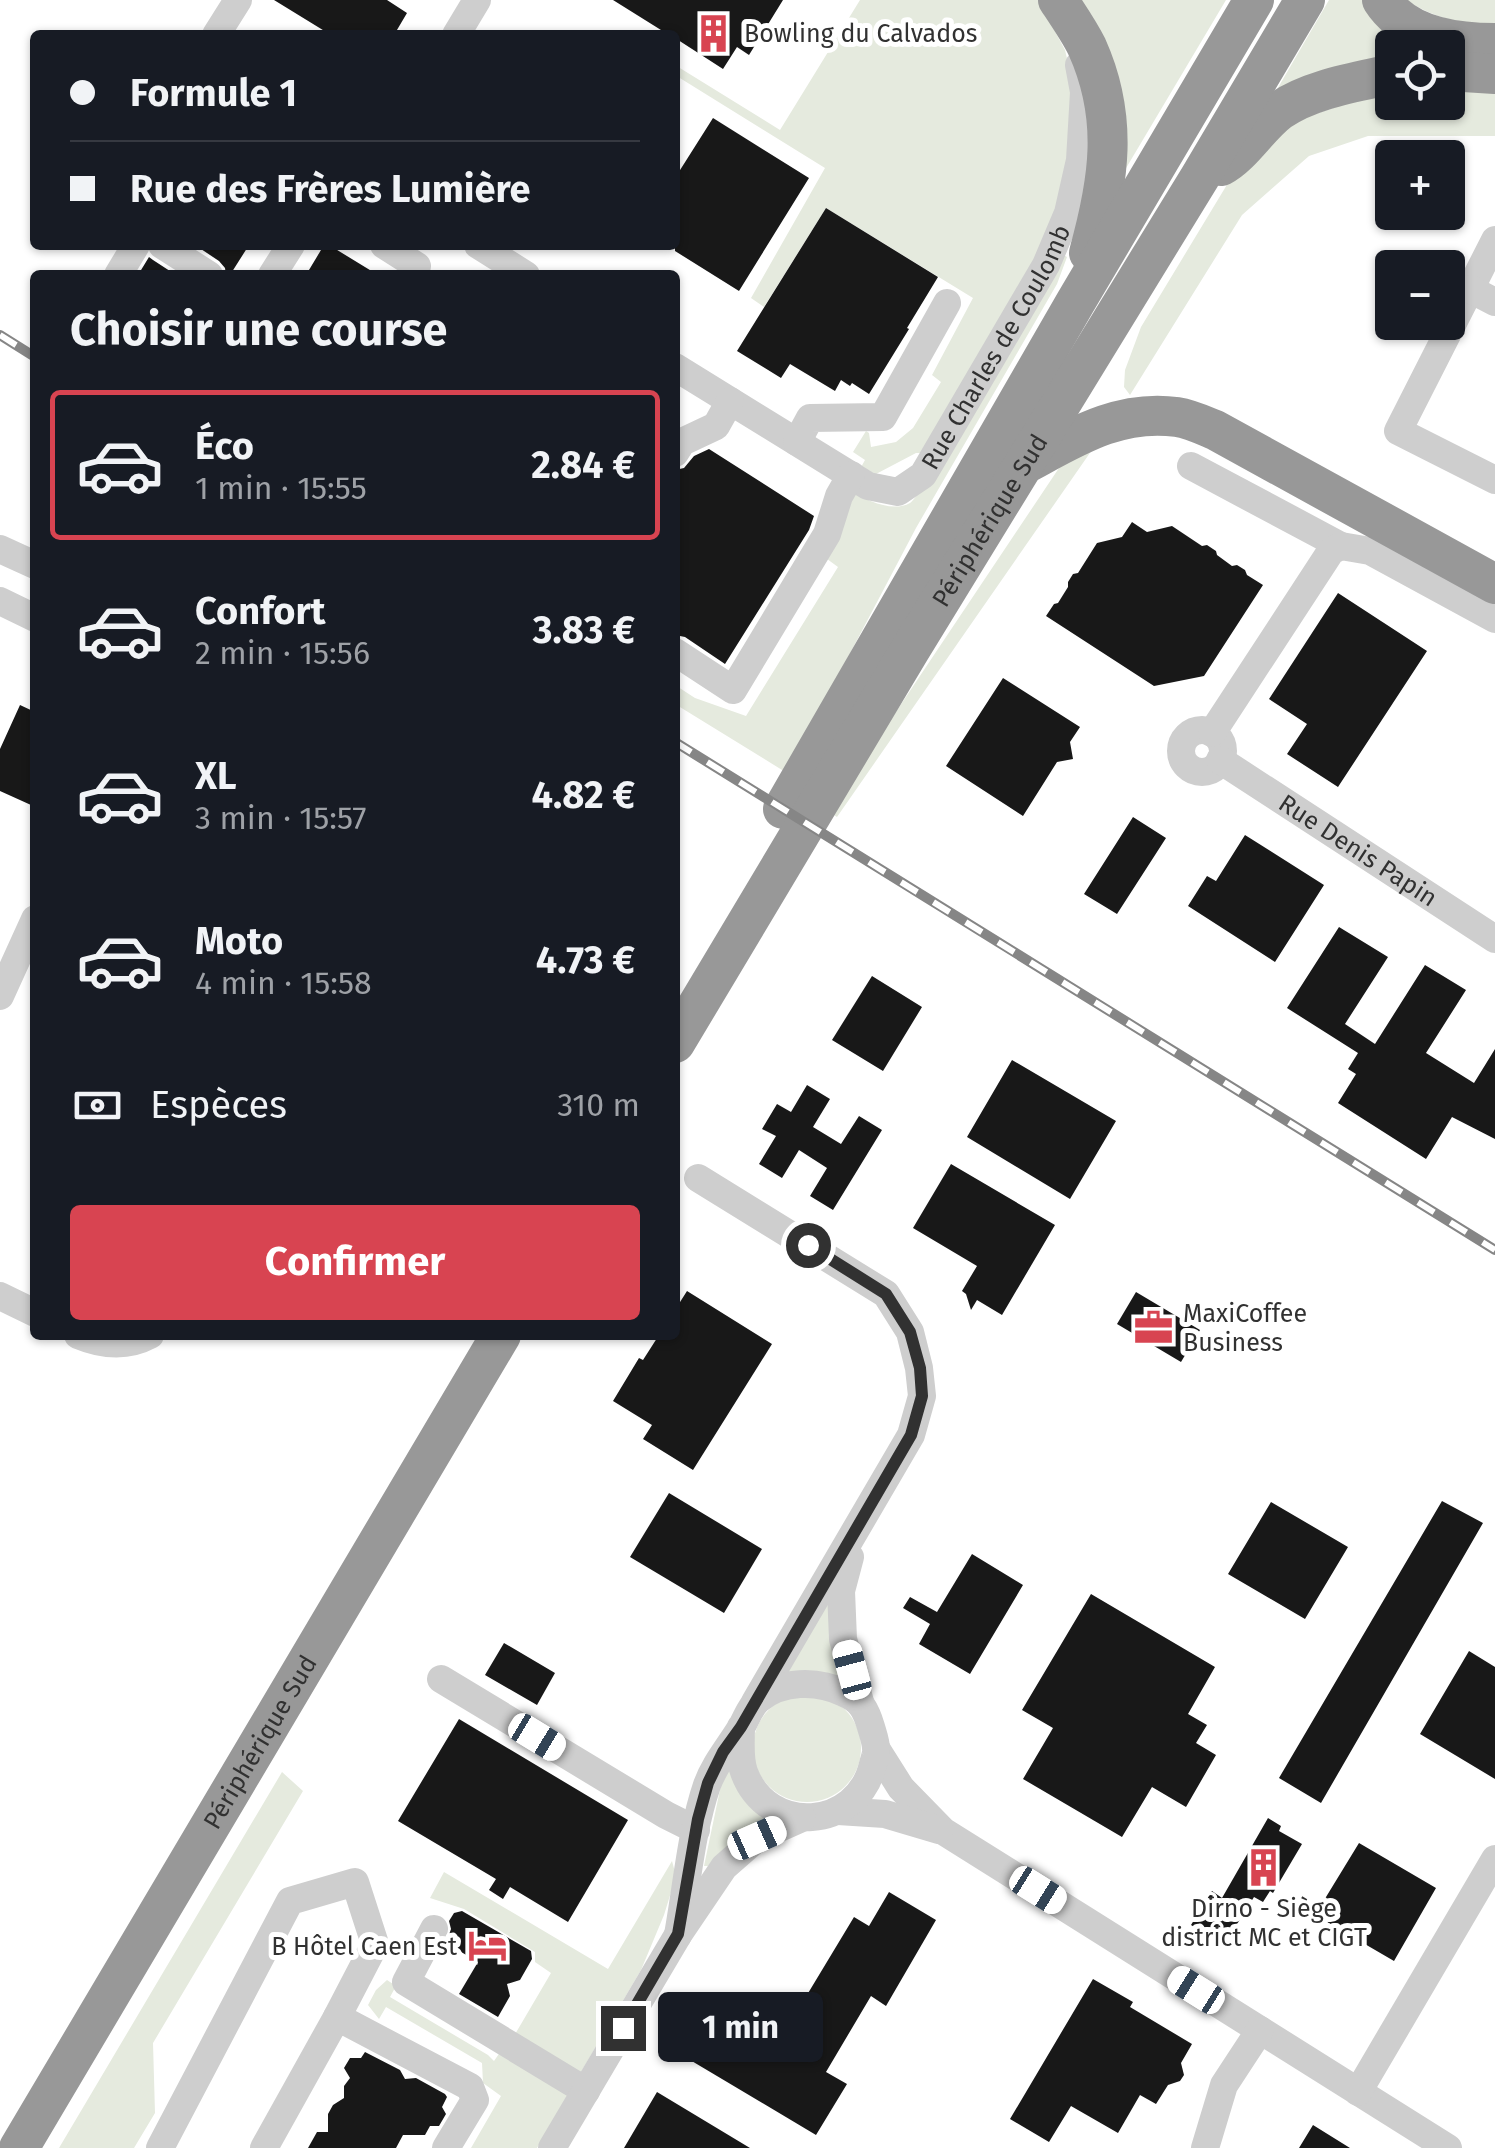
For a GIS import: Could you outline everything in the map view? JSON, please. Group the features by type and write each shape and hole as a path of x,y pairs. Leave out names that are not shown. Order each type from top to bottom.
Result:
{"highway":[{"path":"1058,0 1093,62 1104,98 1108,137 1103,202 1074,303"},
{"name":"Périphérique Sud","path":"680,983 1254,0"},
{"name":"Périphérique Sud","path":"680,1035 1305,0"},
{"path":"1382,0 1402,22 1425,32 1495,43"},
{"path":"1465,73 1495,74"},
{"path":"1200,177 1231,161 1281,110 1331,87 1375,78"},
{"path":"1024,465 1098,425 1128,418 1180,418 1215,430 1495,584"},
{"name":"Périphérique Sud","path":"0,2130 469,1340"},
{"name":"Périphérique Sud","path":"19,2148 498,1340"}],"street":[{"path":"219,30 238,0"},
{"path":"459,30 478,0"},
{"name":"Rue Charles de Coulomb","path":"860,481 898,492 923,476 1046,265 1068,213 1080,160 1084,92 1073,48 1048,0"},
{"path":"1495,240 1482,295 1398,430 1495,480"},
{"path":"170,250 200,270"},
{"path":"395,250 420,262"},
{"path":"486,250 518,270"},
{"path":"798,442 810,418 883,417 947,303"},
{"path":"680,371 860,481 839,496 827,534 733,690 680,655"},
{"path":"680,445 716,426 730,401"},
{"path":"1191,466 1340,546 1370,552 1495,619"},
{"path":"1220,760 1222,745 1212,733 1331,551 1340,546"},
{"path":"0,548 30,562"},
{"path":"0,601 30,616"},
{"name":"Rue Denis Papin","path":"1212,733 1204,730 1182,743 1182,759 1193,770 1201,772 1220,760 1495,939"},
{"path":"0,996 30,930"},
{"path":"678,1934 708,1783 911,1435 922,1396 920,1368 910,1332 886,1294 698,1178"},
{"path":"0,1296 30,1311"},
{"path":"92,1340 122,1344 142,1340"},
{"path":"856,1529 841,1591 843,1639 877,1750 901,1788 943,1830 1448,2148"},
{"path":"441,1679 696,1830"},
{"path":"755,1702 771,1692 809,1683 832,1688 860,1702"},
{"path":"741,1727 743,1770 765,1803 782,1813 802,1818 838,1811 885,1814 943,1830"},
{"path":"838,1811 862,1791 877,1750"},
{"path":"552,2148 678,1934 724,1867 757,1838 802,1818"},
{"path":"1358,2092 1495,1859"},
{"path":"160,2148 290,1901 355,1882 375,1944 264,2148"},
{"path":"434,1929 406,1982 586,2091"},
{"path":"338,2017 470,2086 475,2100 446,2148"},
{"path":"1205,2148 1224,2085 1260,2030"}],"shaded area":[{"path":"860,0 1038,0 1065,50 1076,96 1063,212 926,453 916,453 876,474 860,469 865,460 853,452 866,431 871,447 896,442 913,428 941,382 932,375 973,298 826,208 764,307 751,298 825,168 680,78 680,68 780,130"},
{"path":"1067,0 1226,0 1116,185"},
{"path":"1329,0 1368,0 1418,30 1375,30 1375,69 1272,98"},
{"path":"1406,0 1495,0 1495,25 1448,19"},
{"path":"1465,89 1495,91 1495,136 1368,136 1309,156 1242,215 1130,395 1124,387 1125,370 1141,327 1228,183 1277,127 1375,94 1375,120 1465,120"},
{"path":"1062,254 1067,257 1057,284 916,528 787,773 680,707 680,688 695,698 746,716 838,567 823,556 851,491 895,507 910,503"},
{"path":"1101,437 837,817 829,812 1063,462"},
{"path":"828,1603 841,1678 812,1672 783,1675"},
{"path":"807,1694 828,1699 845,1710 856,1727 861,1748 856,1769 845,1786 828,1797 807,1802 786,1797 769,1786 758,1769 753,1748 758,1727 769,1710 786,1699"},
{"path":"731,1760 773,1819 738,1838 704,1866 721,1785"},
{"path":"282,1772 303,1791 153,2043 155,2113 134,2148 59,2148"},
{"path":"672,1861 676,1876 641,1970 578,2077 514,2036 551,1973 535,1962 535,1952 464,1909 430,1898 444,1872 608,1969"},
{"path":"387,1980 396,1986 390,1997 494,2061 503,2048 571,2091 537,2148 471,2148 501,2096 483,2083 482,2063 386,2007 379,2019 368,2005"}],"building":[{"path":"274,0 387,0 407,13 397,30 323,30"},
{"name":"Bowling du Calvados","path":"613,0 783,0 749,55 737,47 723,69 680,41 680,30 661,30"},
{"path":"713,118 809,178 739,291 675,251 680,250 680,170"},
{"path":"826,208 938,277 869,394 841,380 835,391 790,364 781,378 737,351"},
{"path":"202,250 246,250 233,270 225,270"},
{"path":"321,250 337,250 370,270 309,270"},
{"path":"149,257 168,270 141,270"},
{"path":"709,449 814,516 725,664 680,636 680,469"},
{"path":"1132,522 1147,532 1172,526 1202,546 1207,545 1263,585 1204,676 1154,686 1046,616 1097,543 1122,537"},
{"path":"1338,593 1427,651 1338,787 1287,754 1307,724 1269,699"},
{"path":"1003,678 1080,727 1070,742 1073,759 1057,762 1023,816 946,766"},
{"path":"20,705 30,710 30,805 0,791 0,749"},
{"path":"1133,817 1166,838 1117,914 1084,894"},
{"path":"1245,835 1324,885 1275,962 1188,906 1207,876 1216,881"},
{"path":"1339,927 1388,957 1345,1024 1375,1044 1425,965 1466,990 1426,1053 1474,1083 1495,1049 1495,1139 1452,1117 1426,1159 1338,1103 1356,1074 1348,1069 1358,1053 1287,1008"},
{"path":"872,976 922,1007 883,1071 832,1040"},
{"path":"1012,1060 1116,1121 1070,1199 967,1137"},
{"path":"807,1085 830,1099 813,1127 841,1144 859,1116 882,1130 833,1210 810,1196 827,1168 799,1150 782,1178 759,1164 776,1136 762,1129 777,1104 791,1112"},
{"path":"951,1164 1055,1225 1002,1315 977,1300 971,1310 962,1291 977,1266 913,1228"},
{"path":"687,1291 772,1344 693,1470 643,1439 652,1425 613,1401 639,1358 643,1360 656,1340 680,1340 680,1302"},
{"path":"1136,1292 1200,1330 1181,1362 1117,1324"},
{"path":"669,1493 762,1549 724,1613 630,1557"},
{"path":"1442,1501 1483,1523 1321,1803 1279,1778"},
{"path":"1271,1502 1348,1547 1305,1619 1228,1574"},
{"path":"972,1554 1023,1585 970,1674 919,1644 930,1624 903,1608 910,1597 937,1612"},
{"path":"1091,1594 1215,1667 1188,1714 1207,1725 1196,1743 1216,1755 1186,1807 1152,1787 1122,1837 1023,1779 1053,1728 1022,1710"},
{"path":"504,1643 555,1673 537,1705 485,1675"},
{"path":"1469,1651 1495,1667 1495,1779 1420,1734"},
{"path":"459,1719 628,1820 568,1922 510,1887 503,1899 489,1890 496,1879 398,1821"},
{"name":"Dirno - Siège district MC et CIGT","path":"1268,1818 1281,1826 1279,1831 1302,1844 1273,1893 1270,1891 1263,1902 1254,1897 1224,1945 1191,1925 1212,1891 1222,1898"},
{"path":"1359,1843 1436,1888 1394,1961 1315,1915"},
{"path":"889,1892 936,1920 886,2006 871,1996 826,2072 847,2084 816,2135 680,2054 710,2003 778,2043 854,1917 869,1926"},
{"path":"462,1911 531,1951 532,1959 520,1980 507,1984 510,1996 498,2017 459,1994 478,1962 446,1943 451,1929 449,1921 454,1913"},
{"path":"1093,1979 1133,2002 1130,2007 1192,2044 1181,2063 1184,2075 1168,2085 1156,2104 1140,2095 1118,2133 1071,2106 1049,2142 1010,2119"},
{"path":"365,2052 400,2070 405,2079 416,2078 445,2094 442,2107 446,2114 439,2126 430,2126 425,2135 403,2135 396,2148 308,2148 317,2132 328,2132 328,2114 344,2098 344,2086 350,2078 344,2068 350,2058 361,2058"},
{"path":"657,2092 750,2148 624,2148"},
{"path":"1313,2125 1350,2148 1299,2148"}],"railway":[{"path":"0,335 30,354"},
{"path":"680,745 1495,1250"}],"place":[{"name":"Bowling du Calvados","path":"714,33"},
{"name":"MaxiCoffee Business","path":"1153,1327"},
{"name":"Dirno - Siège district MC et CIGT","path":"1264,1867"},
{"name":"B Hôtel Caen Est","path":"487,1946"}],"route":[{"path":"623,2028 678,1934 708,1783 911,1435 922,1396 920,1368 910,1332 886,1294 808,1245"}]}
